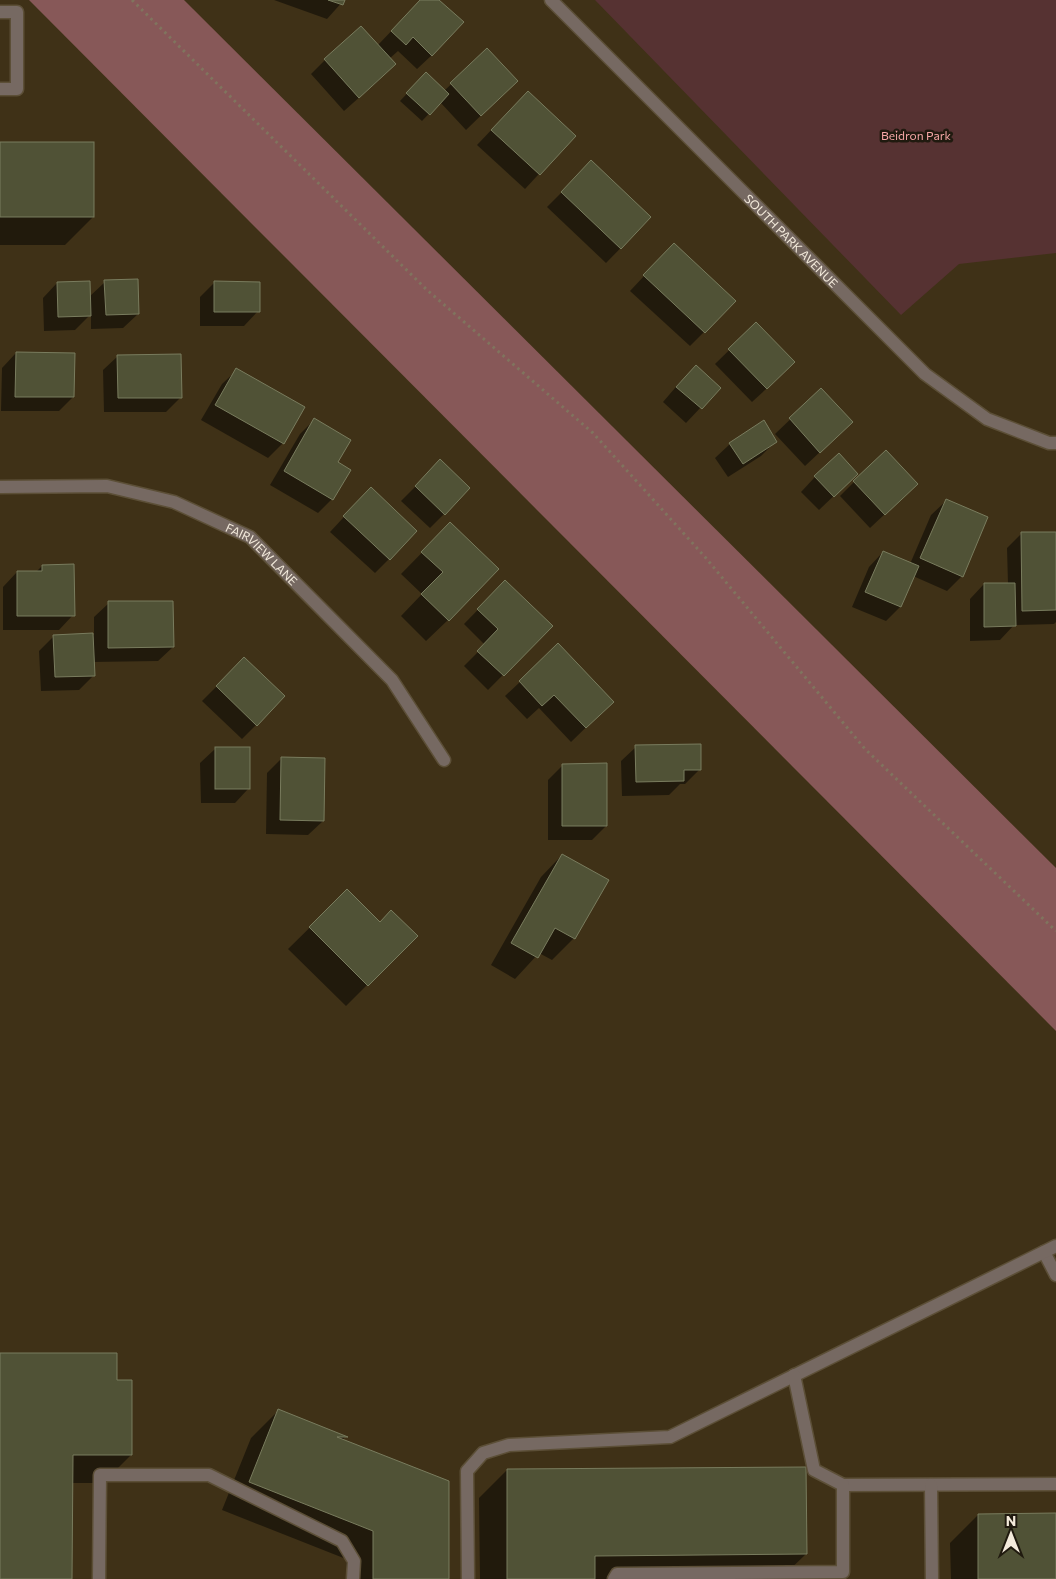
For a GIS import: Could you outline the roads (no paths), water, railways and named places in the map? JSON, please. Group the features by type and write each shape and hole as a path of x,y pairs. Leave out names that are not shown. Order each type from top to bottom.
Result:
{"street":[{"name":"SOUTH PARK AVENUE","path":"551,0 925,374 987,419 1056,443"},
{"path":"0,12 17,12 17,90 0,90"},
{"name":"FAIRVIEW LANE","path":"0,487 107,486 174,502 250,537 392,680 444,760"},
{"path":"468,1579 467,1471 482,1453 509,1445 670,1436 1056,1246"},
{"path":"1044,1252 1056,1275"},
{"path":"794,1375 814,1470 843,1485 1056,1484"},
{"path":"99,1579 100,1475 209,1475 342,1541 354,1561 353,1579"},
{"path":"614,1579 617,1574 843,1572 843,1485"},
{"path":"931,1485 932,1579"}],"park label":[{"name":"Beidron Park","path":"916,135"}]}
